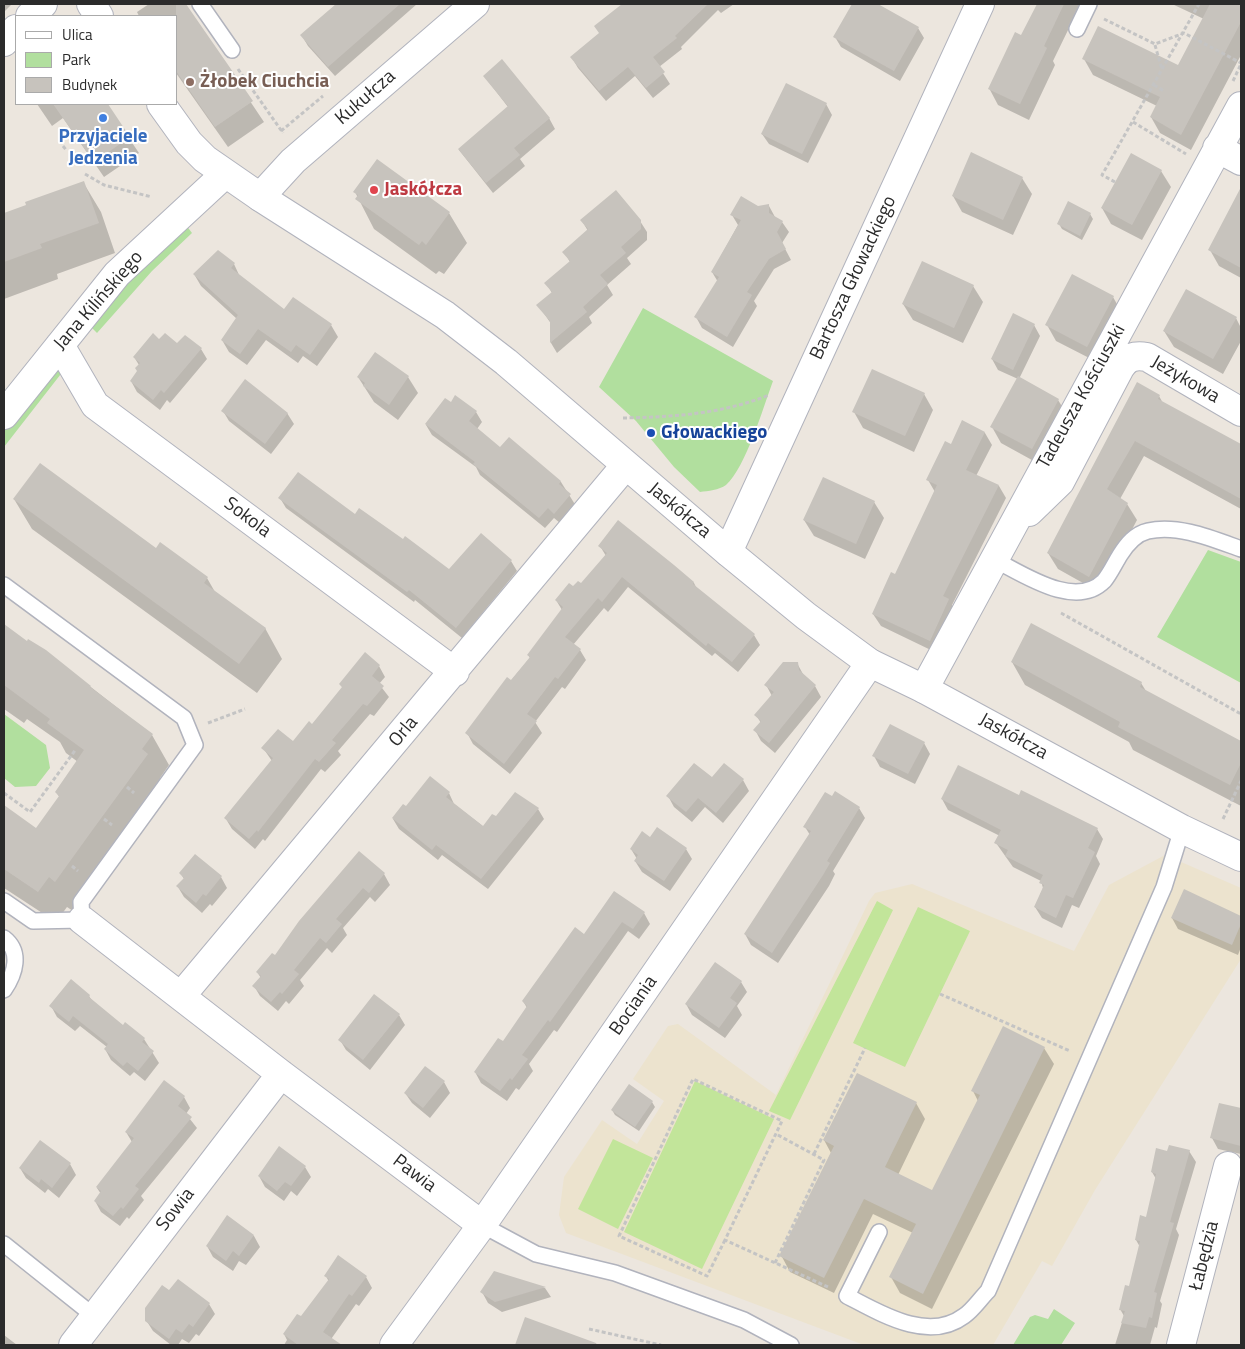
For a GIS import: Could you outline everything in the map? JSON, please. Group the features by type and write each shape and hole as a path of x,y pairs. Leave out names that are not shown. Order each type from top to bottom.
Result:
{"street":[{"path":"31,15 43,4"},
{"path":"90,4 98,15"},
{"name":"Kukułcza","path":"260,197 293,160 475,4"},
{"name":"Bartosza Głowackiego","path":"728,552 980,4"},
{"path":"4,42 15,30"},
{"name":"Tadeusza Kościuszki","path":"924,688 1217,148 1235,98"},
{"name":"Jaskółcza","path":"161,105 189,143 205,159 260,197 445,315 506,362 625,466 806,616 870,663 924,688 1182,829 1241,857"},
{"path":"1217,148 1241,161"},
{"name":"Jana Kilińskiego","path":"4,415 117,274 225,174"},
{"name":"Sokola","path":"60,345 95,405 454,672"},
{"name":"Jeżykowa","path":"1010,530 1060,482 1124,361 1134,355 1147,357 1241,412"},
{"name":"Orla","path":"181,996 625,466"},
{"name":"Bociania","path":"394,1345 482,1225 870,663"},
{"name":"Pawia","path":"82,920 281,1074 482,1225"},
{"name":"Sowia","path":"73,1345 281,1074"},
{"name":"Łabędzia","path":"1181,1345 1228,1166"}],"lane":[{"path":"200,4 232,50"},
{"path":"1077,29 1087,7"},
{"path":"995,560 1050,587 1074,592 1090,589 1103,581 1124,549 1136,536 1148,531 1176,531 1206,537 1241,549"},
{"path":"4,585 184,718 195,745 81,902 82,920 33,921 4,901"},
{"path":"879,1232 847,1296 903,1323 936,1327 963,1317 988,1291 1164,887 1182,829"},
{"path":"4,938 16,958 13,976 4,990"},
{"name":"Pawia","path":"482,1225 536,1254 615,1274 744,1320 791,1345"},
{"path":"4,1244 94,1316"}],"path":[{"path":"1115,182 1102,175 1184,33 1198,4"},
{"path":"1087,7 1155,44 1162,70"},
{"path":"1155,44 1184,33 1241,64 1235,98"},
{"path":"232,50 231,59 272,117"},
{"path":"1154,85 1164,91"},
{"path":"1133,122 1193,159"},
{"path":"63,146 66,151"},
{"path":"85,174 104,185 152,197"},
{"path":"623,418 673,417 704,413 748,404 776,392"},
{"path":"1052,608 1241,714"},
{"path":"208,723 245,709"},
{"path":"4,793 30,812 76,749"},
{"path":"1222,820 1241,781"},
{"path":"940,994 1078,1054"},
{"path":"814,1154 865,1048"},
{"path":"693,1079 782,1121 725,1240 707,1276 620,1236 693,1079"},
{"path":"775,1263 824,1160 776,1134"},
{"path":"725,1240 847,1296"},
{"path":"589,1329 661,1345"}],"shaded area":[{"path":"1165,855 1241,888 1241,959 1095,1190 1052,1266 1042,1261 993,1345 864,1345 566,1233 559,1215 564,1177 602,1120 637,1144 664,1101 633,1079 668,1026 678,1024 776,1095 869,901 875,893 912,884 1074,951 1109,885"}],"green space":[{"path":"186,225 192,233 152,271 97,333 89,325 140,269"},
{"path":"643,308 773,381 747,451 733,476 726,485 720,488 700,492 674,467 636,421 599,387"},
{"path":"58,363 64,370 4,447 4,430"},
{"path":"1208,550 1241,562 1241,683 1157,637"},
{"path":"4,714 46,745 50,768 36,786 15,787 4,778"},
{"path":"877,901 893,910 790,1120 769,1111"},
{"path":"918,907 970,931 905,1067 853,1043"},
{"path":"695,1081 774,1119 702,1269 624,1232"},
{"path":"613,1139 653,1158 618,1229 578,1209"},
{"path":"1054,1309 1075,1323 1061,1345 1013,1345 1030,1317 1035,1315 1048,1319"}],"building":[{"path":"176,4 186,4 253,101 215,127 178,74 178,15 176,15"},
{"path":"336,4 400,4 328,67 300,35"},
{"path":"622,4 708,4 675,36 677,38 653,57 665,72 646,88 628,67 599,91 570,57 599,33 594,26"},
{"path":"852,4 878,4 919,27 894,71 833,37"},
{"path":"1037,4 1064,4 1044,46 1047,48 1020,104 988,89 1015,32 1021,35"},
{"path":"1210,4 1241,4 1241,22 1181,135 1150,117 1160,97 1082,59 1098,26 1178,65"},
{"path":"502,59 550,118 514,148 520,155 486,183 458,149 508,106 483,76"},
{"path":"786,83 827,103 802,154 761,134"},
{"path":"54,105 109,105 130,137 94,162"},
{"path":"971,152 1023,177 1003,220 952,196"},
{"path":"1131,153 1162,170 1132,225 1101,208"},
{"path":"377,159 450,212 426,245 422,241 419,245 355,199 358,195 353,192"},
{"path":"84,181 99,223 40,244 42,248 4,262 4,213 26,205 25,202"},
{"path":"1241,187 1241,268 1208,250"},
{"path":"616,190 641,220 641,229 621,247 626,253 600,275 608,284 583,307 587,312 550,343 550,321 536,305 552,292 544,283 570,261 562,252 588,229 580,220"},
{"path":"741,196 758,206 769,204 769,213 783,221 777,232 786,249 769,259 747,292 752,295 727,337 694,317 719,277 711,272 741,220 730,215"},
{"path":"1068,201 1091,213 1080,236 1057,224"},
{"path":"218,250 235,263 231,268 284,309 293,297 332,324 310,355 296,345 291,352 258,329 240,354 221,340 238,315 193,274"},
{"path":"922,261 974,285 954,328 902,304"},
{"path":"1072,274 1114,296 1087,347 1045,325"},
{"path":"1186,289 1237,317 1213,359 1163,331"},
{"path":"1013,313 1035,324 1013,370 991,359"},
{"path":"153,333 159,339 165,333 177,343 185,335 202,348 164,393 161,390 153,400 130,381 137,371 135,368 140,363 133,357"},
{"path":"375,352 409,376 389,405 363,386 365,383 357,377"},
{"path":"872,369 925,393 905,436 852,412"},
{"path":"1018,376 1059,399 1032,449 990,427"},
{"path":"245,379 288,413 265,444 221,411"},
{"path":"1137,382 1160,395 1158,399 1241,444 1241,499 1135,441 1107,489 1128,503 1089,577 1047,553"},
{"path":"455,395 477,411 469,421 500,447 509,437 561,481 559,484 571,494 554,514 548,508 539,518 473,464 475,462 425,424 445,398 451,402"},
{"path":"962,420 985,432 966,470 999,485 943,596 949,599 930,641 872,614 891,572 895,574 937,485 926,480 945,441 951,444"},
{"path":"40,463 156,548 160,542 208,577 204,583 266,628 239,664 13,499"},
{"path":"298,472 355,514 359,508 403,539 405,536 449,569 481,533 512,560 456,628 409,590 407,592 278,498"},
{"path":"823,477 875,501 856,544 803,520"},
{"path":"618,520 755,634 732,662 708,643 706,646 622,577 602,602 598,598 565,637 581,649 558,679 555,677 527,714 537,721 504,764 465,733 507,677 511,680 530,657 527,655 563,607 555,600 569,583 573,586 578,581 581,583 607,553 598,546"},
{"path":"1031,623 1142,682 1140,687 1241,741 1241,763 1230,785 1118,727 1120,722 1011,662"},
{"path":"4,624 27,641 28,639 46,650 90,687 153,734 142,749 148,754 55,882 49,877 38,892 4,869 4,805 36,828 59,796 55,792 84,750 47,723 50,719 4,685"},
{"path":"365,652 380,665 372,676 384,686 367,706 363,704 332,740 336,743 319,762 315,759 258,832 257,830 249,839 224,818 273,758 261,748 278,729 293,741 309,721 312,724 342,687 339,684"},
{"path":"783,662 798,662 799,670 816,685 769,743 753,730 761,721 754,715 774,692 764,685"},
{"path":"890,724 925,742 908,774 872,756"},
{"path":"694,763 712,777 724,763 744,779 716,813 698,798 686,812 666,796"},
{"path":"958,765 1019,795 1021,790 1098,828 1088,848 1095,852 1073,898 1066,895 1056,918 1034,907 1044,885 1039,883 1043,875 1005,856 1008,850 994,843 1001,830 941,799"},
{"path":"430,776 450,792 446,797 483,826 492,814 496,816 515,792 539,808 481,879 436,845 432,850 392,818 403,804 406,806"},
{"path":"835,791 860,807 827,861 830,863 823,875 772,953 744,934 811,831 803,827 825,792 832,796"},
{"path":"657,827 687,848 664,881 634,861 638,855 630,849 642,831 650,837"},
{"path":"359,851 385,873 369,893 363,888 336,919 342,924 326,943 320,938 294,970 299,974 282,994 280,992 271,1002 252,986 261,976 256,972 272,953 275,955 299,921"},
{"path":"195,854 222,876 206,896 203,894 196,903 176,886 184,878 179,873"},
{"path":"1184,889 1241,916 1241,924 1232,945 1171,918"},
{"path":"614,891 645,912 633,929 622,922 550,1022 548,1020 522,1055 528,1059 512,1080 510,1078 500,1091 474,1072 498,1038 503,1041 527,1006 522,1001 575,927 584,934"},
{"path":"715,962 742,981 730,998 737,1003 719,1028 685,1004"},
{"path":"71,979 90,995 89,997 123,1025 125,1022 145,1038 142,1042 154,1051 138,1071 127,1062 123,1066 104,1049 108,1044 73,1016 69,1022 49,1006"},
{"path":"374,994 400,1014 363,1060 338,1040"},
{"path":"1003,1026 1045,1047 923,1294 889,1277 916,1224 864,1199 824,1278 779,1256 834,1146 823,1140 857,1073 917,1102 885,1167 932,1190 980,1095 971,1091"},
{"path":"425,1066 445,1081 423,1108 404,1093"},
{"path":"164,1080 185,1096 178,1106 192,1117 135,1186 139,1189 123,1209 121,1207 113,1216 94,1201 101,1191 96,1187 134,1138 125,1132"},
{"path":"629,1084 653,1101 635,1127 611,1110"},
{"path":"1219,1103 1241,1108 1241,1146 1210,1138"},
{"path":"40,1140 71,1163 52,1188 41,1179 39,1183 19,1168"},
{"path":"1169,1145 1190,1150 1170,1222 1174,1223 1154,1292 1157,1293 1152,1318 1149,1317 1146,1328 1121,1323 1125,1311 1119,1310 1125,1285 1129,1286 1140,1241 1135,1240 1140,1215 1146,1217 1156,1174 1151,1172 1156,1148 1167,1151"},
{"path":"279,1146 306,1166 291,1186 285,1182 277,1191 258,1176"},
{"path":"227,1215 254,1235 239,1256 233,1251 226,1261 206,1246"},
{"path":"338,1255 367,1276 352,1296 349,1294 323,1332 342,1345 298,1345 283,1334 297,1314 301,1316 329,1279 324,1276"},
{"path":"494,1271 546,1287 495,1302 480,1292"},
{"path":"178,1279 210,1303 193,1327 189,1324 182,1333 176,1329 169,1339 145,1321 145,1308 162,1285 169,1290"},
{"path":"525,1317 596,1343 596,1345 515,1345"}],"place":[{"name":"Żłobek Ciuchcia","path":"190,82"},
{"name":"Przyjaciele Jedzenia","path":"103,118"},
{"name":"Jaskółcza","path":"374,190"},
{"name":"Głowackiego","path":"651,433"}]}
